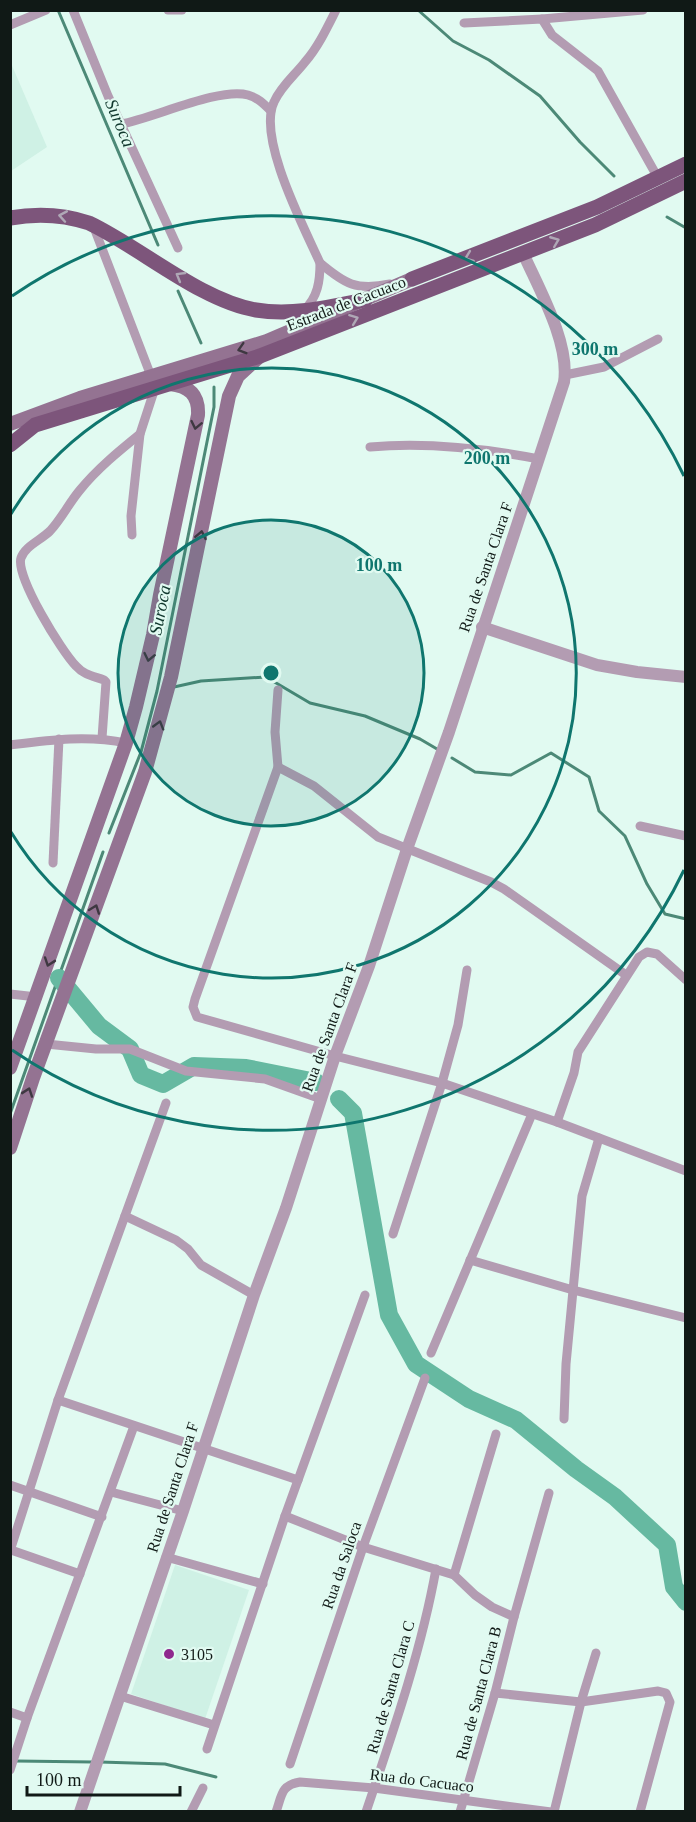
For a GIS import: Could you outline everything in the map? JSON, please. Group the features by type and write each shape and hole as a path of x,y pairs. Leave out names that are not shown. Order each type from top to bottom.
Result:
{"main road":[{"name":"Estrada de Cacuaco","path":"10,434 153,382 219,362 412,279 587,211 686,164"},
{"name":"Estrada de Cacuaco","path":"219,362 260,356 595,225 686,181"},
{"name":"Estrada de Cacuaco","path":"10,218 53,214 71,217 93,225 208,292 254,310 278,312 303,310 365,300"},
{"path":"10,1148 145,772 164,708 229,396 238,376 260,356"},
{"name":"Estrada de Cacuaco","path":"10,424 80,398 153,382 170,384 200,368"},
{"path":"10,1068 126,743 145,675 166,562 198,415 197,400 191,391 182,385 170,384"},
{"path":"10,445 35,425"},
{"path":"93,838 117,847"}],"street":[{"path":"10,26 46,10"},
{"path":"73,10 108,96 178,248"},
{"path":"168,10 182,10"},
{"path":"336,10 307,60 283,87 271,111 270,125 275,154 320,262 349,285 373,287 412,279"},
{"path":"542,19 550,10"},
{"path":"464,23 643,10"},
{"path":"542,19 552,35 598,71 658,178"},
{"path":"121,124 209,98 231,94 246,95 260,100 271,111"},
{"path":"93,225 153,382 140,434 131,516 132,535"},
{"name":"Rua de Santa Clara F","path":"80,1812 254,1295 286,1208 335,1056 369,966 407,849 449,732 565,375 561,348 550,314 523,253"},
{"path":"303,310 309,305 318,289 320,262"},
{"path":"565,375 604,367 658,339"},
{"path":"102,738 106,682 87,675 66,656 44,620 20,570 20,561 24,552 48,533 62,518 86,483 140,434"},
{"path":"370,447 437,444 485,449 538,459"},
{"path":"482,627 597,666 686,677"},
{"path":"278,690 275,732 278,767 193,1007 197,1017 442,1083 557,1122 686,1171"},
{"path":"10,745 59,739 102,738 126,743"},
{"path":"53,863 59,739"},
{"path":"278,767 314,786 378,837 504,889 626,975"},
{"path":"640,826 686,836"},
{"path":"557,1122 574,1073 578,1052 639,957 652,951 686,980"},
{"path":"393,1234 442,1083 458,1025 467,970"},
{"path":"11,995 37,997"},
{"path":"46,1044 96,1049 130,1049 186,1071 265,1079 321,1099"},
{"path":"80,1574 11,1550 58,1400 166,1103"},
{"path":"431,1353 532,1114"},
{"path":"564,1419 566,1364 582,1196 599,1138"},
{"path":"125,1216 176,1240 188,1249 201,1265 254,1295"},
{"path":"470,1260 573,1290 686,1318"},
{"path":"207,1749 285,1516 365,1295"},
{"name":"Rua da Saloca","path":"290,1764 363,1547 425,1378"},
{"path":"58,1400 298,1480"},
{"path":"10,1770 134,1426"},
{"path":"454,1575 496,1434"},
{"path":"10,1485 102,1517"},
{"path":"111,1492 183,1511"},
{"path":"514,1617 549,1493"},
{"name":"Rua de Santa Clara B","path":"285,1516 363,1547 454,1575 492,1607 514,1617 495,1693 459,1812"},
{"path":"166,1557 263,1584"},
{"name":"Rua de Santa Clara C","path":"366,1812 394,1731 414,1662 436,1569"},
{"path":"552,1812 580,1702 596,1653"},
{"path":"495,1693 580,1702 658,1691 666,1693 670,1702 640,1812"},
{"path":"120,1696 214,1725"},
{"path":"10,1712 27,1718"},
{"name":"Rua do Cacuaco","path":"276,1812 284,1790 289,1784 300,1782 374,1788 552,1812"},
{"path":"191,1812 203,1788"}],"shaded area":[{"path":"10,61 47,147 11,171 10,171"},
{"path":"175,1565 249,1590 205,1719 131,1694"}],"waterway":[{"name":"Suroca","path":"58,10 158,245"},
{"path":"418,10 453,41 489,60 540,96 580,142 614,176"},
{"path":"667,217 686,228"},
{"name":"Suroca","path":"178,291 201,343"},
{"name":"Suroca","path":"109,833 141,752 157,691 214,407 214,387"},
{"path":"174,687 201,681 266,677 310,703 365,716 420,739 437,749"},
{"path":"452,758 475,772 511,775 551,753 589,777 599,811 625,836 647,884 665,914 686,919"},
{"name":"Suroca","path":"10,1114 103,852"},
{"path":"59,978 99,1026 130,1049 141,1075 163,1084 194,1066 246,1068 316,1082"},
{"path":"339,1099 353,1113 389,1315 416,1364 469,1399 516,1420 576,1469 615,1497 667,1545 674,1587 686,1602"},
{"path":"16,1761 93,1762"},
{"path":"100,1762 165,1764 216,1777"}],"place":[{"name":"3105","path":"169,1654"}]}
